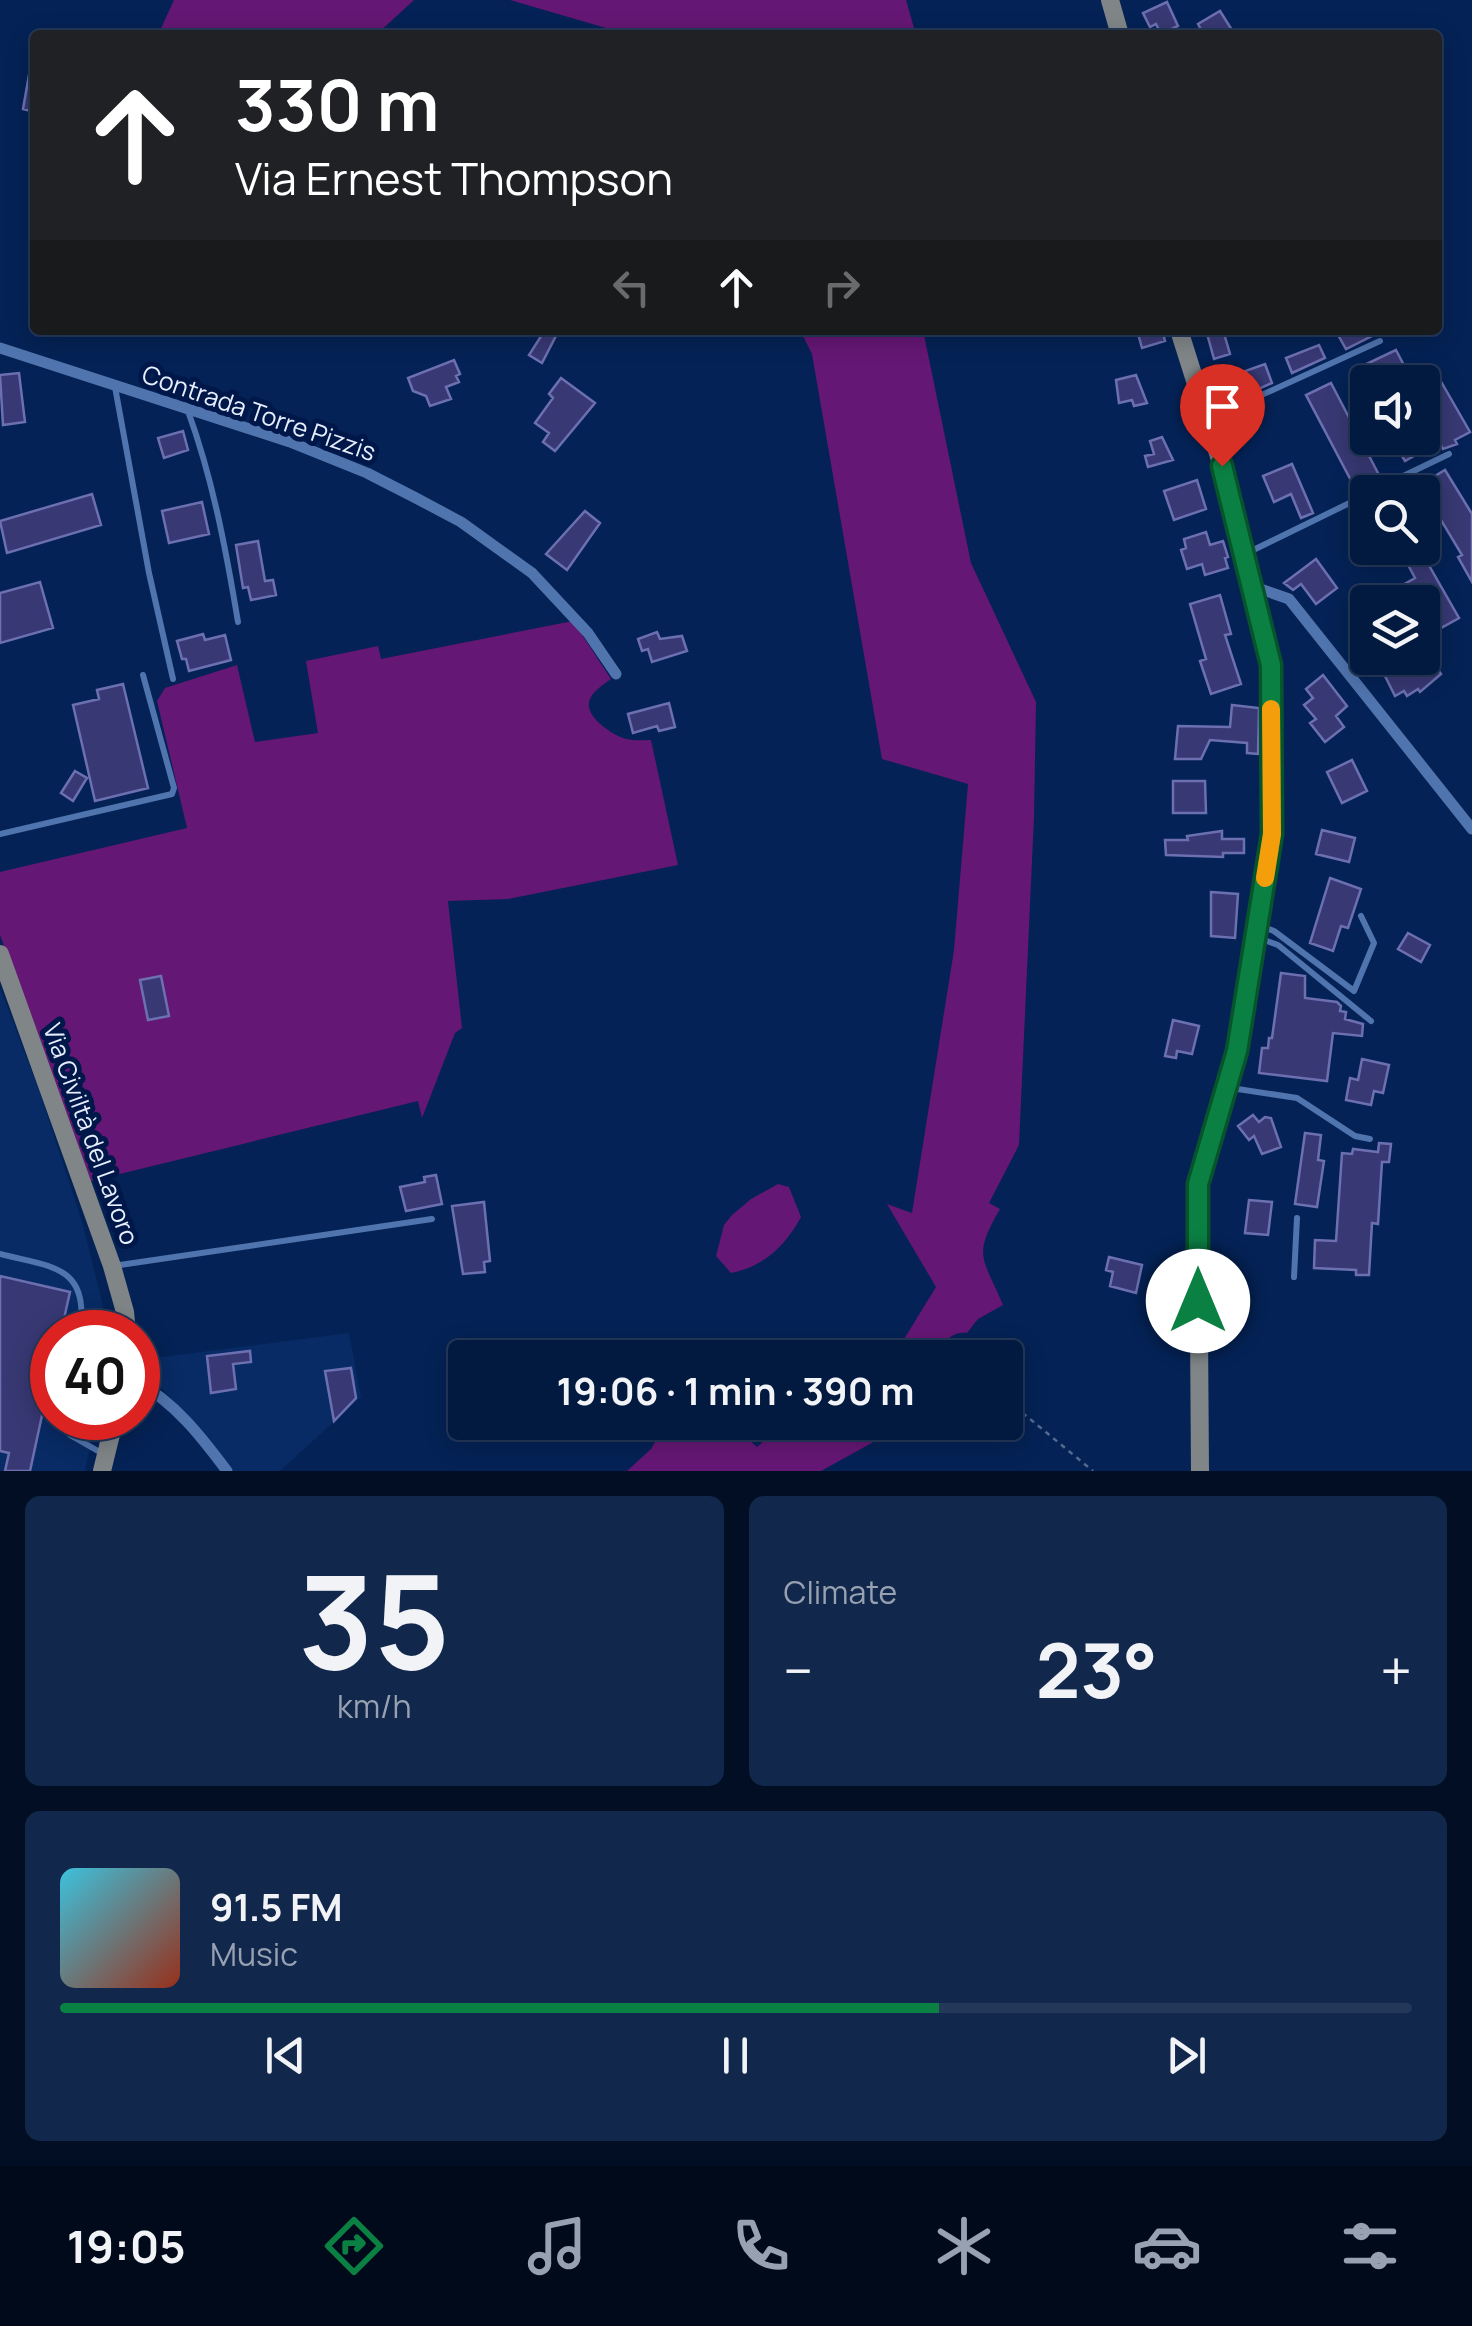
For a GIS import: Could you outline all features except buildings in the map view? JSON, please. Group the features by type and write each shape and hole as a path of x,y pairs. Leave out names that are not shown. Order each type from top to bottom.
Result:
{"street":[{"path":"1110,0 1119,30"},
{"path":"1181,335 1208,420 1271,665 1272,834 1237,1051 1198,1184 1200,1471"},
{"name":"Contrada Torre Pizzis","path":"0,348 290,442 367,473 461,522 552,590 616,674"},
{"path":"1252,586 1289,599 1472,830"},
{"name":"Via Civiltà del Lavoro","path":"0,954 125,1310"},
{"path":"160,1398 199,1435 227,1471"}],"lane":[{"path":"1208,420 1380,341"},
{"path":"115,386 148,573 173,679"},
{"path":"188,410 206,460 224,535 238,622"},
{"path":"1406,475 1449,454"},
{"path":"1244,554 1350,502"},
{"path":"0,834 172,794 174,788 143,675"},
{"path":"1256,930 1274,931 1354,992 1374,943 1361,916"},
{"path":"1256,930 1371,1021"},
{"path":"1225,1087 1297,1098 1355,1136 1370,1140"},
{"path":"1294,1277 1297,1218"},
{"path":"112,1266 432,1219"},
{"path":"0,1254 62,1270 73,1280 81,1310"},
{"path":"76,1440 104,1463"}],"path":[{"path":"1023,1413 1093,1471"}],"shaded area":[{"path":"174,0 414,0 381,30 160,30"},
{"path":"510,0 906,0 915,30 613,30"},
{"path":"802,335 924,335 971,563 1036,702 1019,1145 989,1203 1000,1209 983,1248 986,1266 1003,1305 978,1319 967,1333 948,1340 903,1340 936,1287 887,1204 912,1213 954,950 968,784 882,759 812,354"},
{"path":"573,621 611,679 590,698 592,714 622,737 651,740 678,865 508,899 448,901 462,1028 455,1033 422,1118 418,1101 91,1181 0,935 0,872 187,828 157,701 165,688 237,665 255,742 318,733 306,661 378,646 381,659"},
{"path":"0,988 40,1093 83,1225 104,1310 30,1310 30,1440 92,1440 85,1471 0,1471"},
{"path":"778,1184 789,1187 801,1217 773,1253 731,1273 716,1256 724,1225 751,1199"},
{"path":"349,1333 361,1397 280,1471 230,1471 160,1386 160,1357"},
{"path":"656,1440 749,1440 757,1447 765,1440 877,1440 821,1471 627,1471"}],"slow traffic":[{"path":"1265,878 1272,834 1271,709"}],"route":[{"path":"1198,1301 1198,1184 1237,1051 1272,834 1271,665 1222,466"}]}
